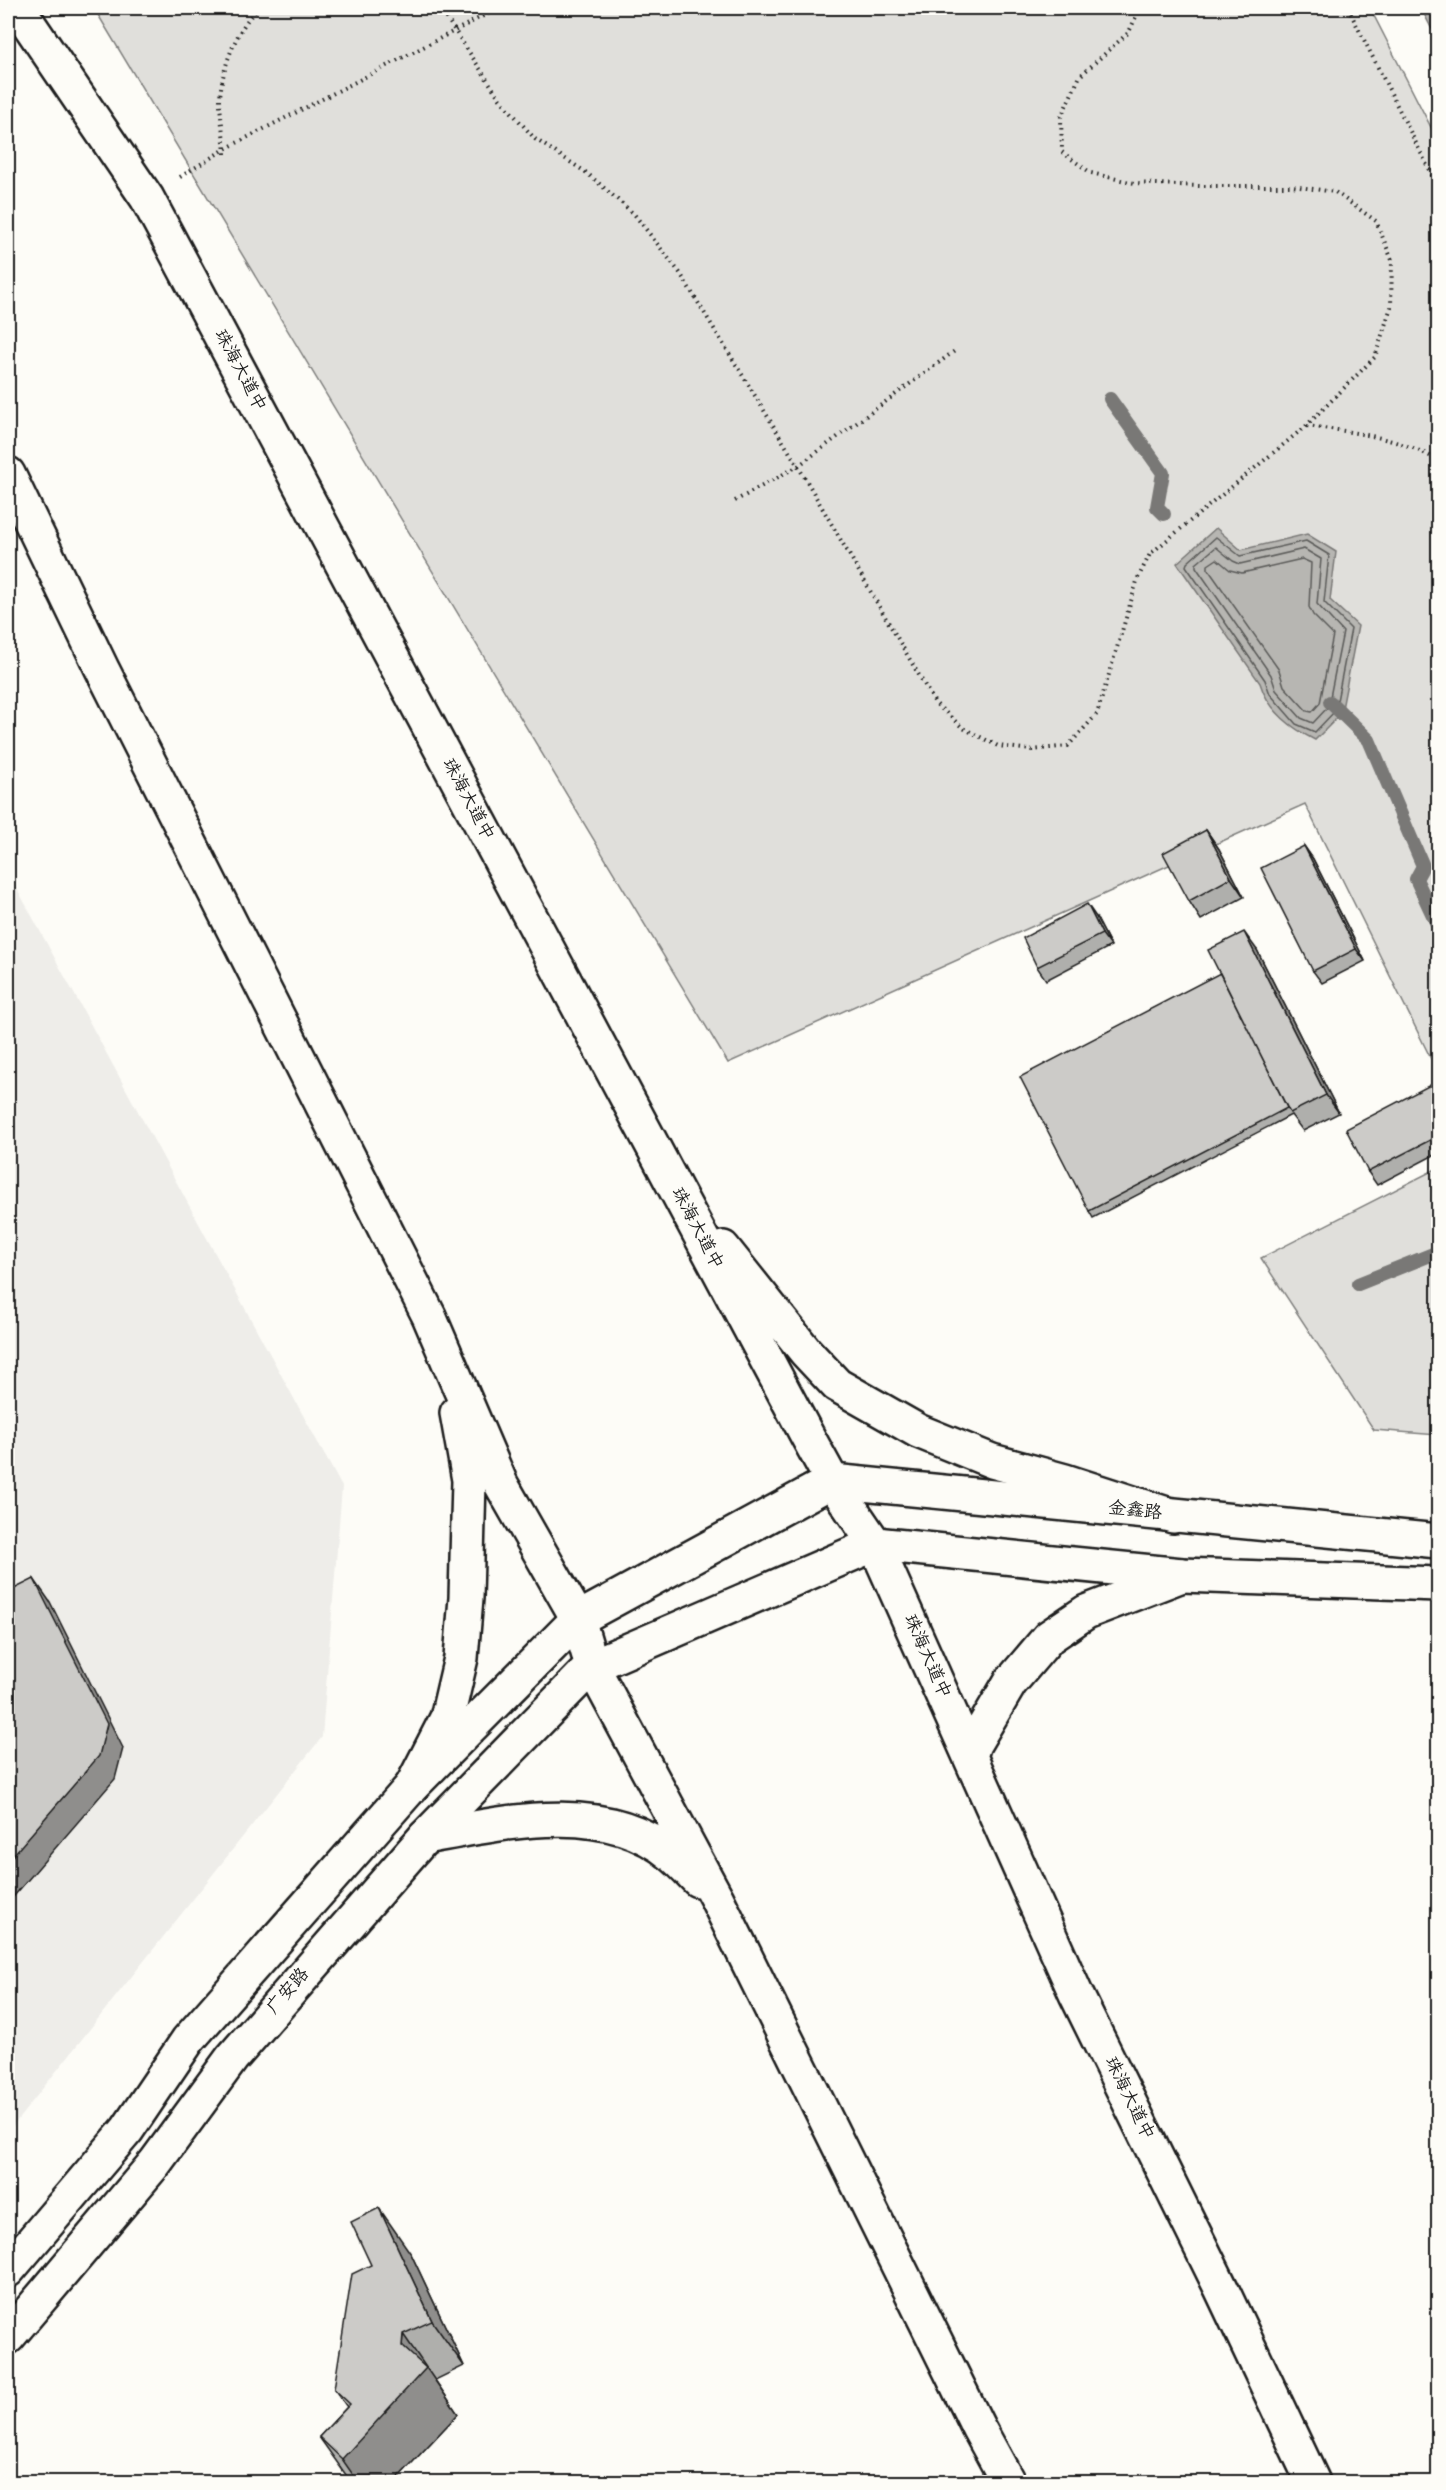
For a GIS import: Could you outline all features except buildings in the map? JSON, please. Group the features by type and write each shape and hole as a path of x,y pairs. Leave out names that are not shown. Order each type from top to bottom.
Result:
{"main road":[{"name":"珠海大道中","path":"18,8 147,198 671,1184 832,1481 875,1544 1076,1994 1221,2288 1313,2482"},
{"path":"8,474 108,680 429,1316 501,1484 578,1619 592,1666 717,1899 972,2416 1008,2482"},
{"path":"671,1184 806,1352 837,1385 918,1431 992,1461 1065,1481 1173,1516"},
{"path":"412,1786 447,1718 461,1658 466,1598 469,1480 457,1412 429,1316"},
{"path":"8,2270 127,2130 188,2040 412,1786 578,1619 832,1481"},
{"name":"金鑫路","path":"832,1481 1438,1541"},
{"path":"592,1666 875,1544 1182,1575 1438,1584"},
{"path":"970,1756 974,1744 1010,1683 1049,1637 1086,1612 1182,1575"},
{"name":"广安路","path":"8,2337 155,2163 232,2058 425,1837 592,1666"},
{"path":"425,1837 504,1823 551,1820 595,1822 634,1832 670,1853 717,1899"}],"path":[{"path":"225,152 220,101 228,56 250,15 259,8"},
{"path":"440,8 500,99 535,139 587,173 634,214 674,264 798,466 935,703 963,728 998,746 1032,750 1068,746 1097,714 1138,578 1150,554 1306,426 1375,357 1391,307 1392,260 1376,221 1335,192 1292,186 1134,183 1091,173 1062,152 1061,117 1080,76 1129,32 1140,8"},
{"path":"147,198 225,152 499,8"},
{"path":"1348,8 1438,187"},
{"path":"735,501 798,466 956,350"},
{"path":"1306,426 1363,434 1427,453 1438,460"}],"shaded area":[{"path":"94,8 1370,8 1438,141 1438,1073 1305,804 728,1063"},
{"path":"8,872 342,1487 322,1737 8,2132"},
{"path":"1438,1168 1438,1435 1374,1430 1261,1258"}],"water":[{"path":"1421,8 1438,8 1438,41"},
{"path":"1216,528 1241,550 1307,534 1336,552 1330,600 1358,626 1341,714 1315,740 1289,724 1275,710 1260,683 1177,563"}],"waterway":[{"path":"1110,399 1163,473 1157,507 1164,514"},
{"path":"1330,702 1369,740 1423,866 1416,879 1438,926"},
{"path":"1358,1284 1438,1252"}]}
